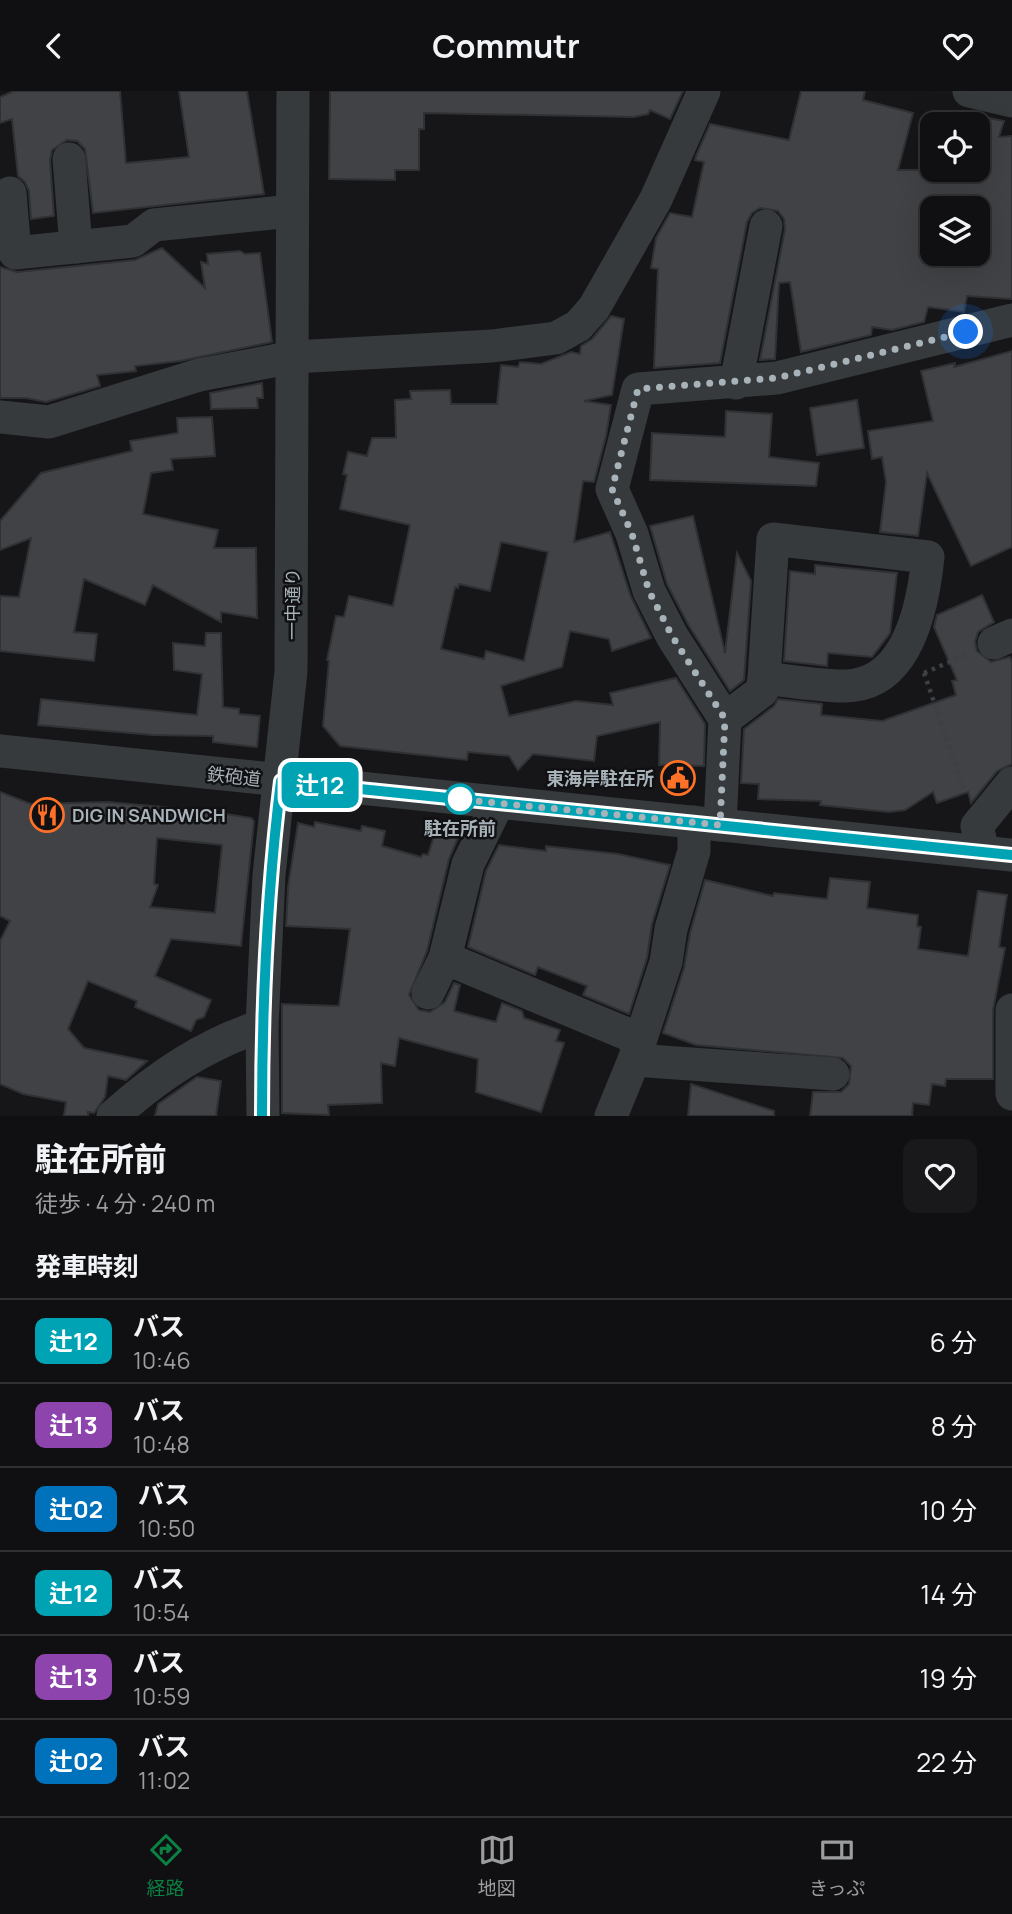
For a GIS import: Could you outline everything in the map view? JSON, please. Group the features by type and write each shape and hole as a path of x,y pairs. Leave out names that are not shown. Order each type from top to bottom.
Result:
{"street":[{"name":"一中通り","path":"262,1116 262,1026 270,875 291,671 293,91"},
{"path":"0,417 49,422 199,375 294,356 492,346 556,338 578,325 594,308 656,199 704,91"},
{"path":"969,91 1012,101"},
{"path":"69,159 76,247"},
{"path":"10,193 15,253 133,241 154,225 292,211"},
{"path":"736,383 766,226"},
{"path":"611,1116 666,962 671,929 694,851 707,824 725,719 672,636 649,591 632,534 612,489 638,389 777,378 875,356 1012,320"},
{"path":"725,719 762,691 773,539 928,557 913,664 848,686 764,678"},
{"name":"鉄砲道","path":"1,753 707,824 991,844"},
{"path":"991,844 1012,783"},
{"path":"428,993 445,958 468,864 498,803"},
{"path":"445,958 636,1049 834,1074"},
{"path":"1012,1010 1012,1094"},
{"path":"113,1116 165,1073 224,1038 262,1026"}],"path":[{"path":"991,844 913,664 1003,639"}],"building":[{"path":"14,91 120,91 126,163 189,157 179,91 247,91 264,194 93,213 85,149 77,141 67,140 52,150 50,160 54,216 31,219 29,191 18,176 12,119 0,123 0,97"},
{"path":"330,91 683,91 670,119 650,110 648,114 634,117 424,113 424,129 419,129 419,170 395,170 395,180 329,179"},
{"path":"801,91 865,91 863,100 913,113 898,170 920,170 920,182 990,182 990,118 1004,121 999,137 1012,136 1012,299 967,296 964,312 928,307 924,322 892,330 872,327 871,335 801,352 790,282 779,283 775,359 760,360 785,229 784,219 778,211 760,208 752,213 747,222 720,363 654,368 658,269 651,268 656,238 670,213 692,217 704,162 695,160 710,124 789,140"},
{"path":"162,248 205,288 201,262 208,264 207,254 240,251 245,254 260,253 272,342 180,361 135,366 136,371 97,375 100,386 46,402 26,398 0,398 0,267 17,272 135,260"},
{"path":"611,316 624,319 612,395 584,401 611,405 594,482 583,481 574,542 610,532 631,597 651,638 612,651 609,639 570,631 562,667 501,686 509,716 576,701 613,705 610,693 676,678 705,724 704,766 659,765 660,722 597,736 594,761 533,754 518,770 509,756 468,752 467,760 340,746 323,726 327,660 336,616 344,617 349,596 393,606 410,525 340,509 347,475 343,474 348,452 367,456 372,438 396,438 395,400 411,399 410,391 450,390 451,404 497,404 501,365 518,367 520,362 541,364 571,352 580,354 581,346 592,339","holes":["501,542 548,552 524,661 486,651 484,659 441,649 455,587 458,588 459,584 490,591"]},
{"path":"1012,351 1012,547 971,566 927,473 918,536 880,532 886,482 882,457 872,459 868,431 933,421 921,371 955,363 954,367"},
{"path":"262,383 263,398 257,398 258,408 211,409 210,393"},
{"path":"857,400 864,448 817,455 810,408"},
{"path":"726,411 772,414 769,457 819,463 816,486 650,480 652,433 725,437"},
{"path":"212,417 215,456 171,459 173,470 151,473 143,514 218,530 214,548 256,548 257,618 221,612 221,622 153,585 145,605 84,579 74,632 97,634 94,661 0,651 0,596 19,597 31,538 0,550 0,521 41,473 132,451 130,441 178,433 177,418"},
{"path":"693,516 725,653 737,553 751,581 744,680 730,691 689,626 667,584 650,526"},
{"path":"815,565 897,573 890,633 872,657 828,653 827,666 784,661 790,571 815,574"},
{"path":"982,595 994,622 978,632 975,642 977,651 991,662 1010,657 1012,662 1012,764 997,771 971,803 968,792 937,803 933,792 905,810 889,812 820,805 821,801 758,799 759,784 741,783 744,729 774,706 778,699 822,704 821,715 882,721 956,695 952,681 957,680 934,627 937,615"},
{"path":"206,633 221,633 223,707 239,709 239,714 260,716 257,747 213,742 213,736 153,735 38,725 41,699 197,715 202,674 174,670 173,643 205,646"},
{"path":"0,792 31,804 108,802 207,811 251,818 254,821 241,946 171,939 155,976 211,1000 204,1017 196,1020 191,1031 135,1007 137,1001 88,981 68,1029 84,1048 147,1061 126,1080 108,1076 105,1097 94,1113 88,1112 88,1116 64,1116 66,1102 23,1094 0,1084 0,941 10,921 0,916","holes":["157,838 222,845 215,913 150,907 158,885 154,884"]},
{"path":"315,822 361,831 362,826 385,831 382,846 421,857 423,854 428,855 434,836 458,838 449,859 427,951 409,995 419,1010 430,1012 445,1002 454,983 460,985 454,1011 496,1022 502,1003 522,1011 524,1018 560,1030 556,1041 564,1043 541,1112 476,1092 478,1059 399,1038 395,1066 381,1063 382,1103 328,1105 329,1115 282,1113 282,1004 339,1006 350,929 286,926 288,887 298,823 314,827"},
{"path":"499,845 546,851 546,846 618,854 670,865 652,924 647,958 629,1014 583,995 587,986 538,967 535,975 468,947 486,871"},
{"path":"830,878 870,882 867,908 918,915 917,926 921,927 918,949 968,956 978,891 1007,895 999,947 1005,948 993,1010 993,1079 946,1079 945,1086 932,1084 929,1105 913,1103 912,1116 810,1116 813,1092 841,1092 849,1084 851,1066 843,1058 696,1045 663,1033 684,968 690,933 705,880 773,896 774,893 827,899"},
{"path":"197,1077 221,1081 216,1116 155,1116 158,1104"},
{"path":"691,1084 774,1111 774,1116 688,1116"}],"bus line":[{"name":"辻12","path":"262,1116 262,1026 270,875 281,781 1012,855"}],"place":[{"name":"東海岸駐在所","path":"678,778"},
{"name":"駐在所前","path":"460,799"},
{"name":"DIG IN SANDWICH","path":"47,815"}],"route":[{"path":"460,799 457,799 720,825 725,719 672,636 649,591 632,534 612,489 638,389 777,378 966,332"}]}
